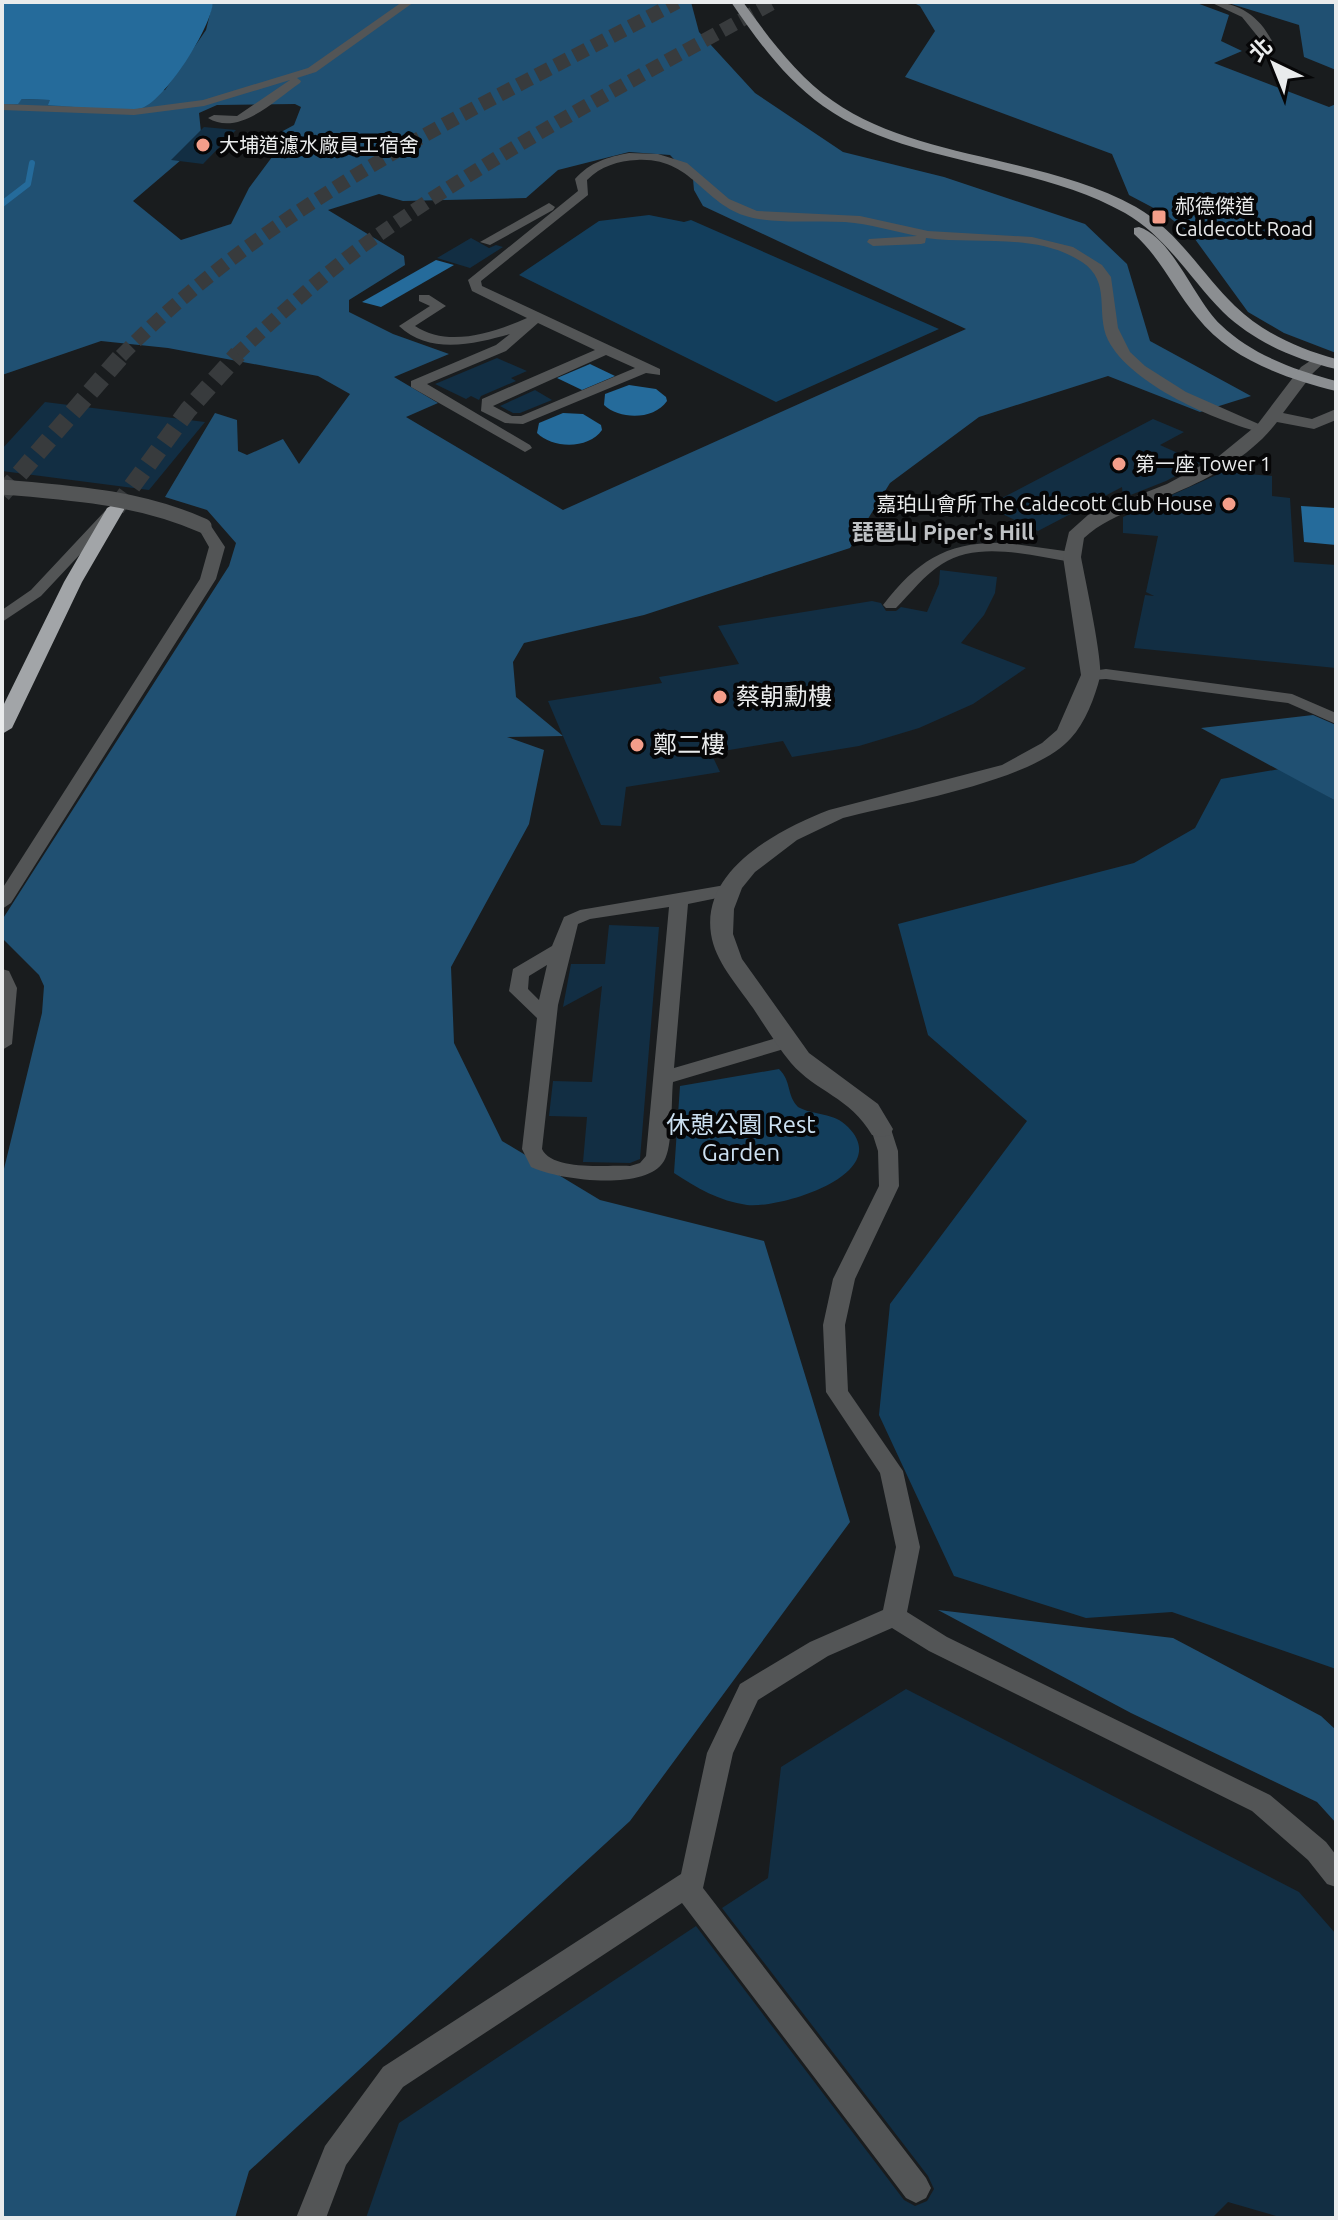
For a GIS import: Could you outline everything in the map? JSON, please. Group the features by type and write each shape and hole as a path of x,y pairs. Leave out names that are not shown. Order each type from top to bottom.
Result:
{"highway":[{"path":"2,728 73,582 116,508"}],"main road":[{"path":"737,2 776,53 826,102 874,129 937,150 964,154 1038,175 1129,209 1175,244 1241,320 1271,340 1328,362"},
{"path":"937,150 954,160 1065,194 1130,225 1157,249 1203,315 1218,331 1258,357 1302,376 1336,386"}],"street":[{"path":"881,1129 870,1110 819,1076 787,1041 722,943 724,909 731,890 741,874 771,845 812,822 848,810 985,777 1031,759 1049,747 1069,727 1091,675 1072,557 1075,536 1094,519 1201,475 1225,460 1269,422 1302,376 1328,362"},
{"path":"1269,422 1314,424 1336,414"}],"lane":[{"path":"214,118 239,120 409,2"},
{"path":"1215,2 1242,12 1259,24 1267,41"},
{"path":"2,107 145,111 204,103 312,70"},
{"path":"486,242 545,210 592,167 611,160 657,158 683,165 721,201 753,214 863,220 922,234 1042,241 1086,260 1104,274 1110,326 1115,342 1128,358 1208,409 1269,422"},
{"path":"581,179 584,192 546,219 518,248 480,274 473,283 481,291 608,349 650,370 558,388 608,349"},
{"path":"873,242 957,237"},
{"path":"424,298 440,306 406,326 424,336 458,341 493,337 537,318"},
{"path":"525,448 416,384 501,348 537,318"},
{"path":"2,487 129,501 183,515 204,526 217,547 208,579 2,903"},
{"path":"2,617 36,593 116,508"},
{"path":"891,605 932,564 954,552 999,548 1072,557"},
{"path":"1091,675 1106,674 1292,699 1336,719"},
{"path":"679,900 656,1158 647,1168 630,1173 555,1170 538,1162 532,1149 547,1017 559,950 570,921 586,914 731,890"},
{"path":"547,1017 518,991 520,973 559,950"},
{"path":"2,975 8,988 2,1044"},
{"path":"663,1078 787,1041"},
{"path":"881,1129 888,1151 889,1186 844,1279 834,1325 837,1392 891,1471 908,1547 894,1616"},
{"path":"894,1616 938,1644 1261,1803 1317,1851 1336,1875"},
{"path":"311,2218 335,2156 393,2077 693,1881 720,1753 749,1692 819,1649 894,1616"},
{"path":"685,1886 916,2188"}],"green space":[{"path":"649,215 684,222 691,220 939,329 776,402 519,275 599,221"},
{"path":"1280,769 1336,801 1336,1669 1172,1612 1086,1618 954,1576 879,1415 890,1304 1027,1121 928,1035 898,924 1134,863 1195,828 1221,779"},
{"name":"休憩公園 Rest Garden","path":"779,1069 798,1107 842,1122 859,1144 857,1160 845,1173 828,1185 806,1194 763,1205 747,1205 709,1193 674,1173 680,1086"}],"shaded area":[{"path":"4,2 213,2 196,45 163,91 142,108 124,110 48,105 50,100 22,99 18,104 2,104"},
{"path":"213,2 691,2 699,32 755,93 843,152 944,177 1085,224 1127,264 1150,341 1251,396 1200,412 1108,376 979,417 890,483 850,548 644,615 524,643 513,662 516,697 563,736 507,737 544,750 529,824 451,967 454,1043 502,1141 600,1200 764,1241 850,1522 630,1821 249,2171 235,2218 2,2218 2,1177 42,1013 44,986 39,975 2,938 2,920 229,566 236,543 207,510 165,497 215,413 237,420 238,451 247,455 283,439 299,464 350,394 318,376 168,348 101,341 2,375 2,104 17,104 22,99 51,100 49,104 165,90 206,30","holes":["295,104 301,107 294,125 257,145 275,153 249,188 231,224 181,240 133,201 202,142 199,113 217,105","629,152 670,155 693,179 694,190 703,206 966,329 563,510 406,417 438,403 394,377 449,354 393,334 349,312 349,300 405,265 404,256 328,210 379,194 403,201 526,198 558,170"]},
{"path":"912,2 1194,2 1229,15 1221,41 1242,51 1214,63 1329,107 1336,104 1336,353 1284,333 1248,312 1192,235 1165,214 1129,195 1112,154 905,77 935,31 920,6"},
{"path":"1225,2 1336,2 1336,70 1304,57 1299,25"},
{"path":"436,260 454,265 381,307 362,302"},
{"path":"590,364 615,376 582,390 557,378"},
{"path":"629,385 656,389 667,401 654,412 637,416 619,413 604,405 605,394"},
{"path":"563,413 583,414 601,425 602,430 589,441 571,445 552,442 537,433 539,423"},
{"path":"1301,506 1335,508 1336,545 1304,542"},
{"path":"1313,715 1336,725 1336,801 1201,728"},
{"path":"938,1610 1173,1638 1321,1716 1336,1730 1336,1823 1317,1802 1131,1713"}],"building":[{"name":"大埔道濾水廠員工宿舍","path":"204,127 236,130 203,164 171,160"},
{"path":"471,238 489,248 496,245 503,247 470,268 437,258"},
{"path":"497,358 527,371 511,378 516,381 481,396 479,400 471,396 466,399 435,384"},
{"path":"535,390 552,400 520,413 500,406"},
{"path":"45,402 205,422 149,490 2,471 2,449"},
{"path":"1153,419 1184,432 1160,445 1200,463 1123,498 1122,487 1038,531 990,508 1006,500 1002,498"},
{"path":"1223,472 1272,476 1272,496 1290,498 1294,562 1336,565 1336,668 1134,648 1145,595 1154,596 1146,592 1158,536 1123,533 1123,517"},
{"path":"940,570 997,577 995,593 984,615 961,643 1026,668 973,704 919,728 859,746 792,757 783,741 711,753 720,772 626,787 621,826 601,825 548,701 662,683 659,677 739,664 718,626 872,601 881,603 886,611 896,611 901,607 927,612 939,584"},
{"path":"609,925 659,927 640,1159 630,1163 583,1162 587,1117 549,1116 553,1081 592,1082 602,986 563,1007 571,964 605,964"},
{"path":"906,1689 1299,1892 1336,1934 1336,2218 1283,2218 1228,2202 1212,2218 366,2218 399,2123 696,1926 904,2200 915,2206 927,2201 934,2189 928,2176 722,1908 768,1878 781,1767"}],"waterway":[{"path":"2,204 28,184 32,163"}],"tunnel":[{"path":"122,355 182,299 246,248 314,201 457,118 677,2"},
{"path":"235,356 328,273 409,214 511,149 774,2"},
{"path":"116,508 188,410 238,354"},
{"path":"2,494 122,355"}],"place":[{"name":"大埔道濾水廠員工宿舍","path":"203,145"},
{"name":"郝德傑道 Caldecott Road","path":"1159,217"},
{"name":"第一座 Tower 1","path":"1119,464"},
{"name":"嘉珀山會所 The Caldecott Club House","path":"1229,504"},
{"name":"蔡朝勳樓","path":"720,697"},
{"name":"鄭二樓","path":"637,745"}],"district":[{"name":"琵琶山 Piper's Hill","path":"943,532"}]}
